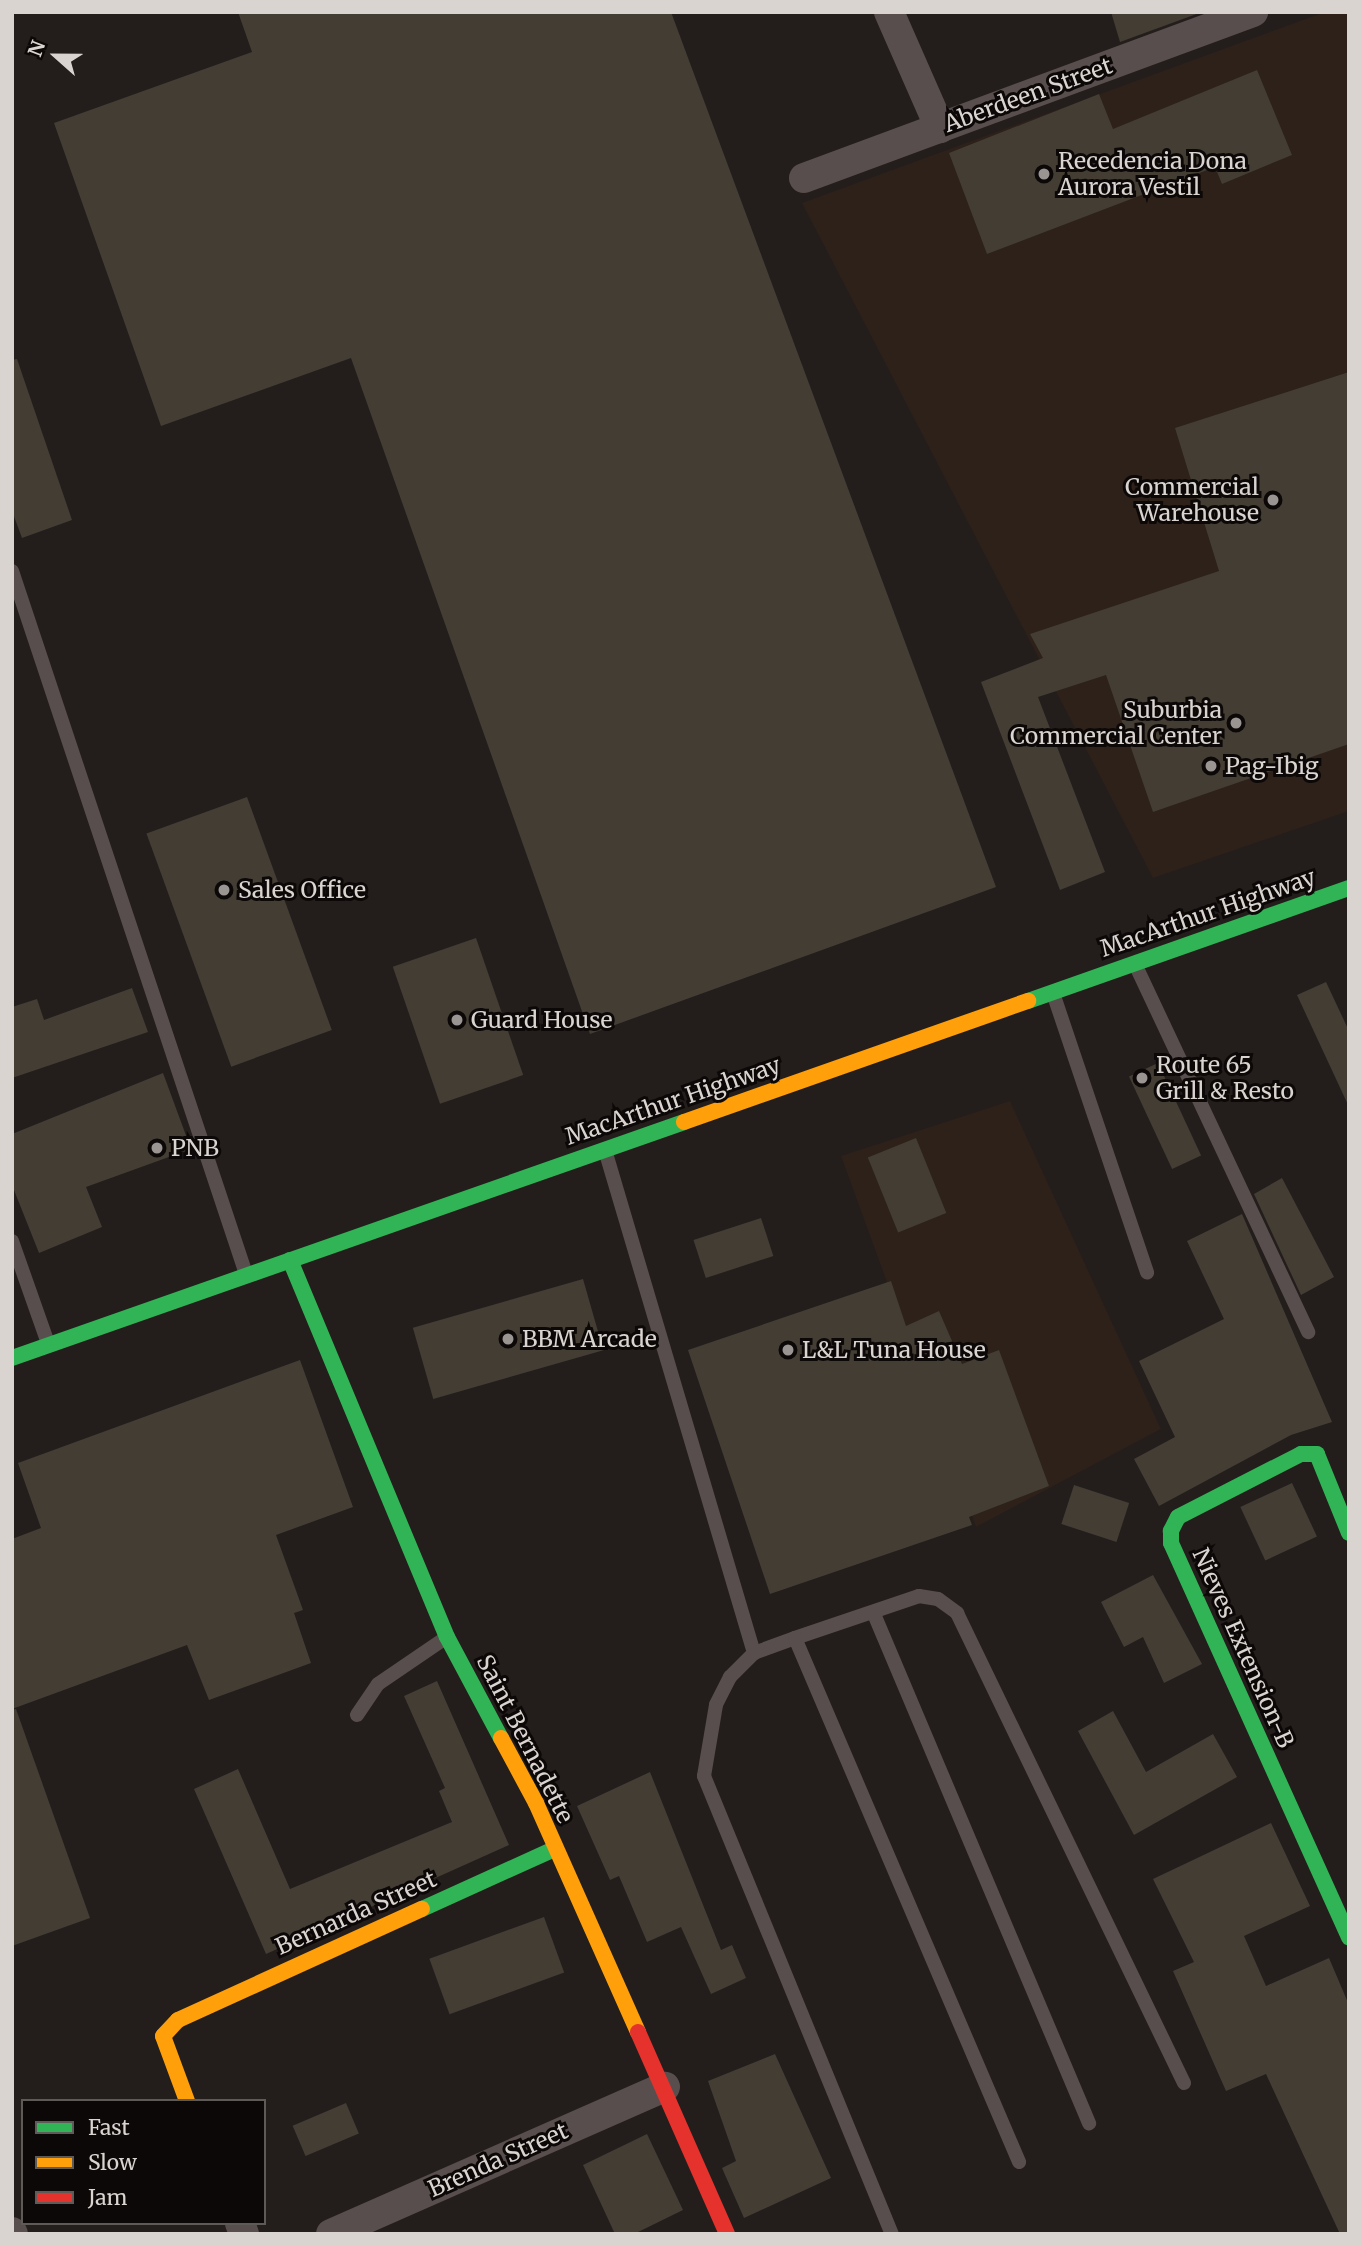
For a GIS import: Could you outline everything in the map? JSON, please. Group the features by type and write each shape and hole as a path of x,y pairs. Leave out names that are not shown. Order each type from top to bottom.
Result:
{"main road":[{"name":"MacArthur Highway","path":"12,1358 1349,888"},
{"name":"Saint Bernadette","path":"290,1260 447,1637 536,1803 554,1849 665,2087 727,2234"},
{"name":"Nieves Extension-B","path":"1349,1533 1317,1454 1301,1454 1178,1517 1171,1531 1171,1543 1349,1938"},
{"name":"Bernarda Street","path":"186,2099 163,2036 178,2020 554,1849"}],"street":[{"path":"890,12 940,128"},
{"name":"Aberdeen Street","path":"804,178 940,128 1216,19 1253,12"},
{"name":"Brenda Street","path":"331,2234 665,2087"}],"lane":[{"path":"12,571 246,1275"},
{"path":"1135,963 1308,1332"},
{"path":"1052,992 1147,1273"},
{"path":"604,1149 754,1653"},
{"path":"12,1241 48,1345"},
{"path":"892,2234 704,1776 716,1705 730,1677 754,1653 874,1614 919,1596 938,1599 957,1613 1184,2083"},
{"path":"874,1614 1089,2123"},
{"path":"357,1715 378,1684 447,1637"},
{"path":"795,1638 1019,2162"}],"shaded area":[{"path":"1325,12 1349,12 1349,811 1153,878 802,203"},
{"path":"1010,1101 1161,1429 976,1527 841,1156"}],"building":[{"path":"238,12 671,12 996,887 590,1034 351,358 161,426 54,123 252,52"},
{"path":"1111,12 1202,12 1120,42"},
{"path":"1257,70 1292,155 1222,184 1215,167 987,254 949,153 1099,94 1113,129"},
{"path":"17,359 72,520 22,538 12,511 12,360"},
{"path":"1349,372 1349,744 1153,812 1106,675 1038,697 1105,872 1060,890 981,682 1043,658 1030,634 1219,571 1175,428"},
{"name":"Sales Office","path":"247,797 332,1030 231,1067 146,834"},
{"name":"Guard House","path":"476,938 523,1075 440,1104 393,967"},
{"path":"1326,982 1349,1031 1349,1107 1297,995"},
{"path":"132,988 148,1032 12,1078 12,1007 37,999 44,1020"},
{"path":"1158,1063 1201,1155 1172,1169 1129,1077"},
{"path":"163,1073 191,1149 86,1187 102,1227 39,1253 12,1185 12,1134"},
{"path":"916,1138 946,1213 898,1233 868,1157"},
{"path":"1282,1178 1334,1277 1301,1295 1254,1194"},
{"path":"1242,1214 1332,1422 1291,1435 1159,1506 1134,1459 1175,1437 1139,1361 1224,1319 1187,1241"},
{"path":"761,1218 773,1256 706,1278 693,1240"},
{"name":"BBM Arcade","path":"583,1279 603,1350 433,1399 413,1328"},
{"path":"891,1281 906,1326 939,1311 962,1364 999,1350 1049,1486 969,1517 972,1525 770,1594 688,1350"},
{"path":"300,1360 353,1507 276,1535 303,1610 294,1613 311,1663 209,1700 187,1645 12,1709 12,1539 41,1528 18,1463"},
{"path":"1292,1483 1317,1536 1265,1561 1240,1507"},
{"path":"1074,1485 1129,1503 1116,1542 1061,1524"},
{"path":"1153,1575 1202,1664 1164,1683 1143,1637 1124,1647 1101,1602"},
{"path":"437,1681 509,1845 266,1954 194,1789 238,1769 290,1889 452,1822 439,1791 445,1788 404,1696"},
{"path":"16,1709 90,1918 12,1946 12,1710"},
{"path":"1113,1711 1146,1772 1213,1734 1237,1777 1134,1835 1078,1731"},
{"path":"650,1772 721,1950 732,1945 746,1978 711,1994 681,1927 647,1942 619,1876 610,1880 577,1806"},
{"path":"1271,1823 1310,1906 1244,1936 1266,1986 1329,1958 1349,2005 1349,2234 1340,2234 1266,2074 1226,2091 1173,1971 1194,1962 1153,1879"},
{"path":"544,1917 564,1972 450,2014 429,1959"},
{"path":"775,2054 831,2178 744,2218 722,2168 736,2161 708,2081"},
{"path":"346,2103 359,2133 306,2156 293,2126"},
{"path":"647,2134 683,2210 634,2234 615,2234 583,2165"}],"traffic: fast":[{"path":"1028,1001 1349,888"},
{"path":"12,1358 684,1122"},
{"path":"290,1260 447,1637 501,1738"},
{"path":"1349,1533 1317,1454 1301,1454 1178,1517 1171,1531 1171,1543 1349,1938"},
{"path":"422,1909 554,1849"}],"traffic: slow":[{"path":"684,1122 1028,1001"},
{"path":"501,1738 536,1803 638,2032"},
{"path":"186,2099 163,2036 178,2020 422,1909"}],"traffic: jam":[{"path":"638,2032 727,2234"}],"place":[{"name":"Recedencia Dona Aurora Vestil","path":"1044,174"},
{"name":"Commercial Warehouse","path":"1273,500"},
{"name":"Suburbia Commercial Center","path":"1236,723"},
{"name":"Pag-Ibig","path":"1211,766"},
{"name":"Sales Office","path":"224,890"},
{"name":"Guard House","path":"457,1020"},
{"name":"Route 65 Grill & Resto","path":"1142,1078"},
{"name":"PNB","path":"157,1148"},
{"name":"BBM Arcade","path":"508,1339"},
{"name":"L&L Tuna House","path":"788,1350"}]}
